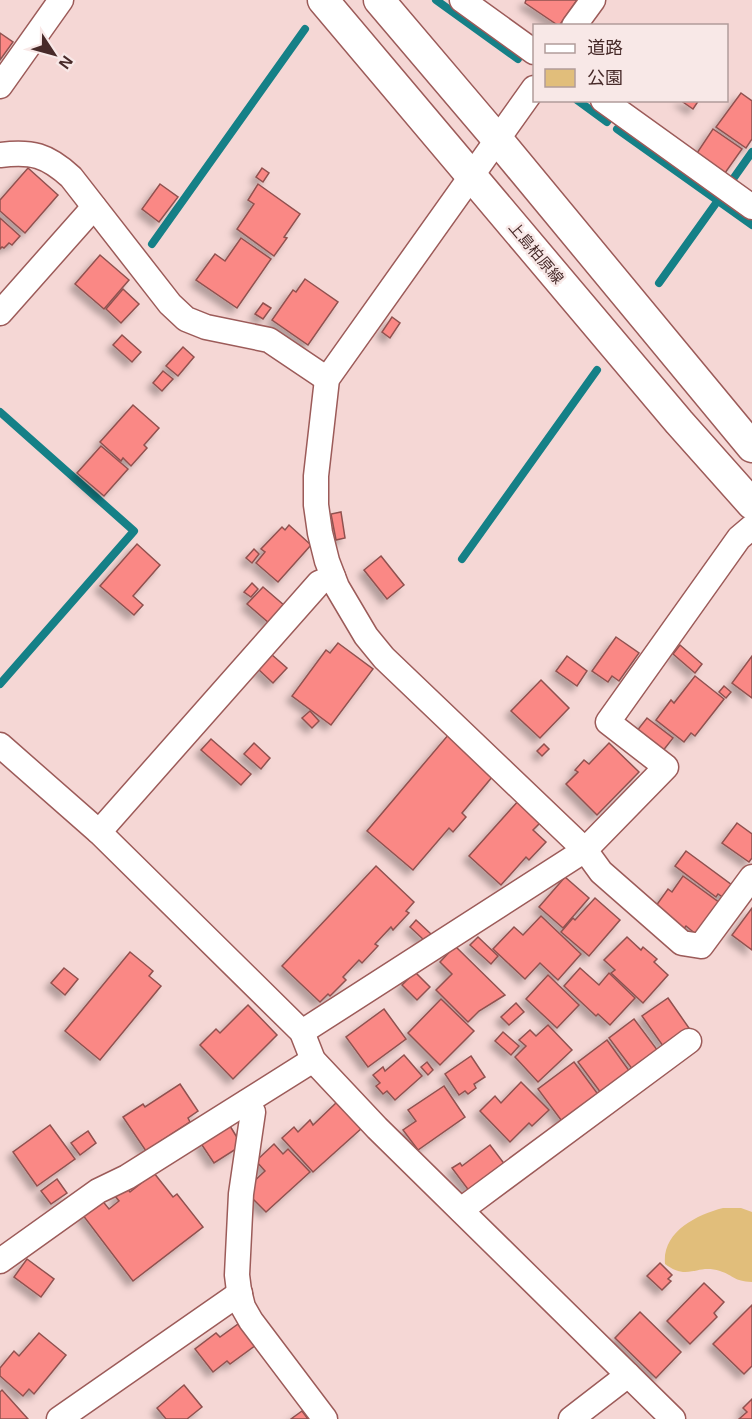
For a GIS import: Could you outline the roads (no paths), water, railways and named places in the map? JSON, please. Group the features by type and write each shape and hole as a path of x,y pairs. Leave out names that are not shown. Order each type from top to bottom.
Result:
{"street":[{"path":"0,86 61,0"},
{"name":"上島柏原線","path":"323,0 671,413 752,504"},
{"path":"379,0 752,447"},
{"path":"462,0 533,51"},
{"path":"575,24 593,0"},
{"path":"533,89 327,379 316,476 316,505 327,561 350,613 384,658 585,850 600,872 682,943 702,946 752,877"},
{"path":"606,102 752,207"},
{"path":"0,155 20,152 40,155 57,164 71,177 170,304 186,319 206,327 268,340 327,379"},
{"path":"0,313 94,207"},
{"path":"302,1032 585,850 666,767 609,722 739,538 752,527"},
{"path":"99,832 319,583 333,577"},
{"path":"0,745 99,832 302,1032 314,1060 377,1128 673,1419"},
{"path":"461,1210 689,1041"},
{"path":"0,1261 98,1191 127,1177 314,1060"},
{"path":"247,1102 254,1112 241,1194 237,1275 243,1307 251,1321 325,1419"},
{"path":"59,1419 240,1293"},
{"path":"572,1419 628,1375"}],"waterway":[{"path":"436,0 518,59"},
{"path":"152,244 305,29"},
{"path":"580,102 607,122"},
{"path":"617,129 752,225"},
{"path":"733,179 752,152"},
{"path":"659,283 719,199"},
{"path":"462,559 597,370"},
{"path":"0,412 134,531 0,684"}]}
